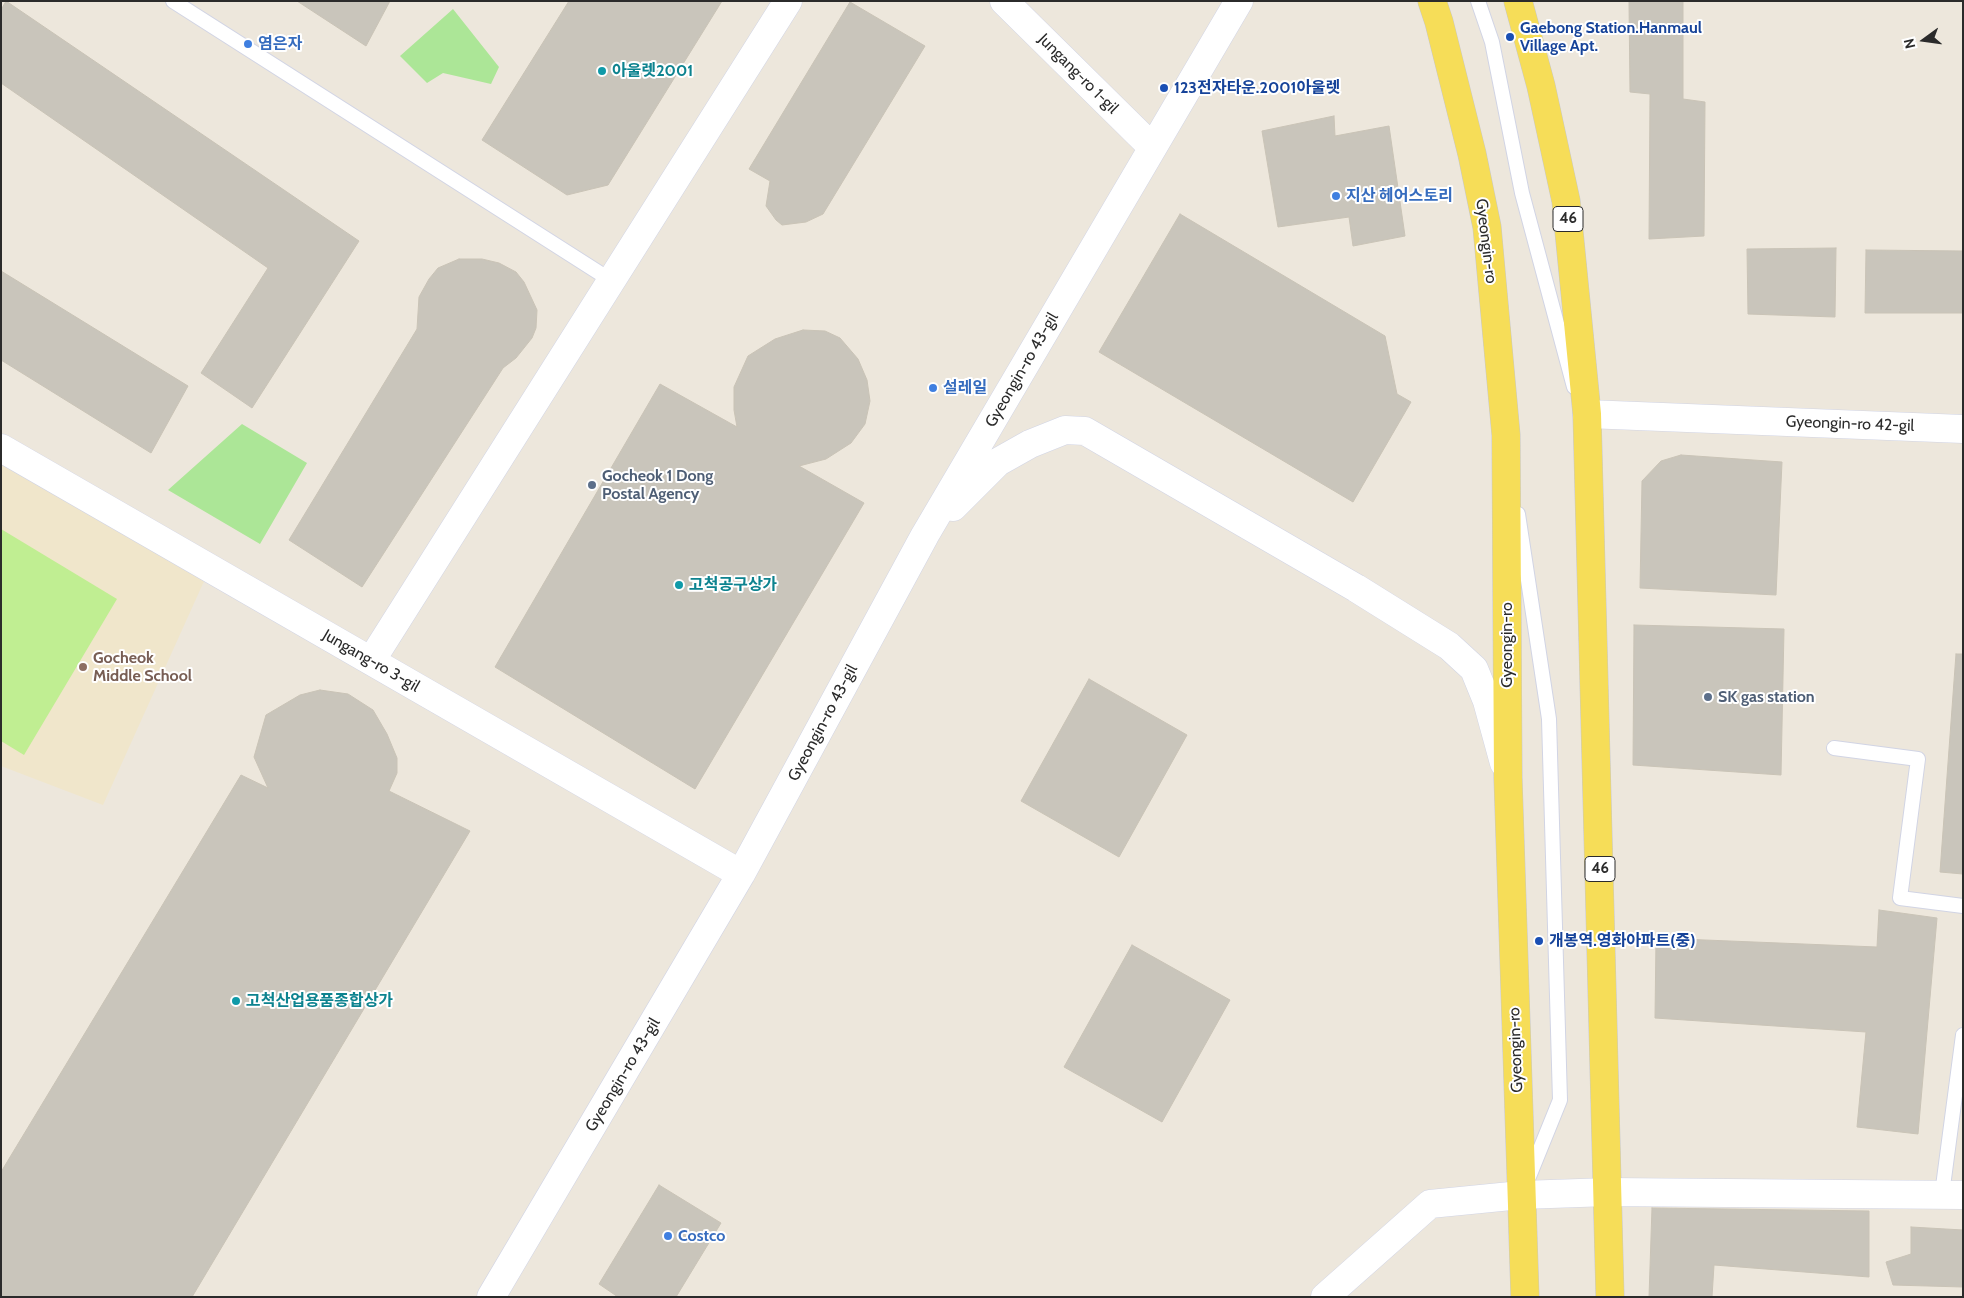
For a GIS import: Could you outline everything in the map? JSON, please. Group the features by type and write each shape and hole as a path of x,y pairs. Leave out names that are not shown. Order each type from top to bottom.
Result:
{"main road":[{"name":"Gyeongin-ro","path":"1432,1 1470,145 1487,227 1506,434 1508,778 1525,1297"},
{"name":"46","path":"1518,1 1541,86 1566,201 1587,414 1609,1192 1610,1297"}],"street":[{"path":"371,661 788,1"},
{"name":"Jungang-ro 1-gil","path":"1004,1 1152,148"},
{"name":"Gyeongin-ro 43-gil","path":"491,1297 741,874 925,535 1239,1"},
{"name":"Gyeongin-ro 42-gil","path":"1587,414 1963,428"},
{"path":"925,535 998,462 1030,444 1064,430 1085,431 1356,588 1449,646 1474,669 1487,701 1508,778"},
{"name":"Jungang-ro 3-gil","path":"1,448 741,874"},
{"path":"1324,1297 1430,1204 1521,1195 1609,1192 1952,1195"}],"lane":[{"path":"173,1 612,281"},
{"path":"1478,1 1492,42 1522,192 1588,441"},
{"path":"1506,434 1549,719 1560,1100 1521,1195"},
{"path":"1834,748 1918,759 1900,898 1963,906"},
{"path":"1952,1195 1963,1035"}],"shaded area":[{"name":"Gocheok Middle School","path":"1,448 210,568 103,805 1,766"}],"green space":[{"path":"453,9 499,67 491,84 443,73 427,83 400,56"},
{"path":"242,424 307,463 260,544 168,490"},
{"path":"1,529 117,599 24,755 1,741"}],"building":[{"path":"6,1 359,241 252,408 201,373 268,268 1,83 1,10"},
{"path":"297,1 390,1 366,46"},
{"name":"아울렛2001","path":"569,1 722,1 608,185 567,195 482,140"},
{"path":"1629,1 1683,1 1683,99 1705,102 1704,236 1649,239 1650,94 1630,92"},
{"path":"850,2 925,46 823,214 806,222 782,225 766,206 770,181 749,169"},
{"path":"1334,116 1335,136 1389,126 1405,236 1353,246 1349,217 1278,227 1262,131"},
{"path":"1180,214 1385,336 1397,394 1411,402 1353,502 1099,352"},
{"path":"1836,248 1835,317 1748,314 1747,249"},
{"path":"1866,250 1963,251 1963,313 1865,313"},
{"path":"459,259 482,259 499,263 516,272 524,282 537,310 536,328 532,338 516,358 503,368 362,587 289,540 417,329 419,297 429,279 438,268"},
{"path":"1,271 188,386 151,453 1,360"},
{"name":"고척공구상가","path":"803,330 825,331 840,338 858,359 867,380 870,401 865,424 851,443 826,459 799,466 864,503 695,789 495,667 660,384 737,427 734,410 734,387 748,356 775,339"},
{"path":"1681,455 1782,462 1776,595 1640,588 1642,481 1661,461"},
{"name":"SK gas station","path":"1634,625 1784,629 1781,775 1633,765"},
{"path":"1956,654 1963,654 1963,874 1940,872"},
{"path":"1089,679 1187,735 1119,857 1021,801"},
{"name":"고척산업용품종합상가","path":"320,690 348,694 373,710 387,734 397,758 397,773 389,791 470,831 192,1297 1,1297 1,1172 241,775 268,788 254,757 266,715 300,695"},
{"path":"1879,910 1937,918 1918,1134 1857,1127 1866,1032 1655,1018 1656,938 1877,947"},
{"path":"1132,945 1230,1000 1162,1122 1064,1067"},
{"path":"659,1185 721,1223 676,1297 618,1297 599,1284"},
{"path":"1652,1208 1869,1211 1869,1277 1714,1265 1712,1297 1649,1297"},
{"path":"1911,1227 1963,1230 1963,1287 1893,1285 1886,1262 1911,1254"}],"place":[{"name":"Gaebong Station.Hanmaul Village Apt.","path":"1510,37"},
{"name":"염은자","path":"248,44"},
{"name":"아울렛2001","path":"602,71"},
{"name":"123전자타운.2001아울렛","path":"1164,88"},
{"name":"지산 헤어스토리","path":"1336,196"},
{"name":"설레일","path":"933,388"},
{"name":"Gocheok 1 Dong Postal Agency","path":"592,485"},
{"name":"고척공구상가","path":"679,585"},
{"name":"Gocheok Middle School","path":"83,667"},
{"name":"SK gas station","path":"1708,697"},
{"name":"개봉역.영화아파트(중)","path":"1539,941"},
{"name":"고척산업용품종합상가","path":"236,1001"},
{"name":"Costco","path":"668,1236"}]}
